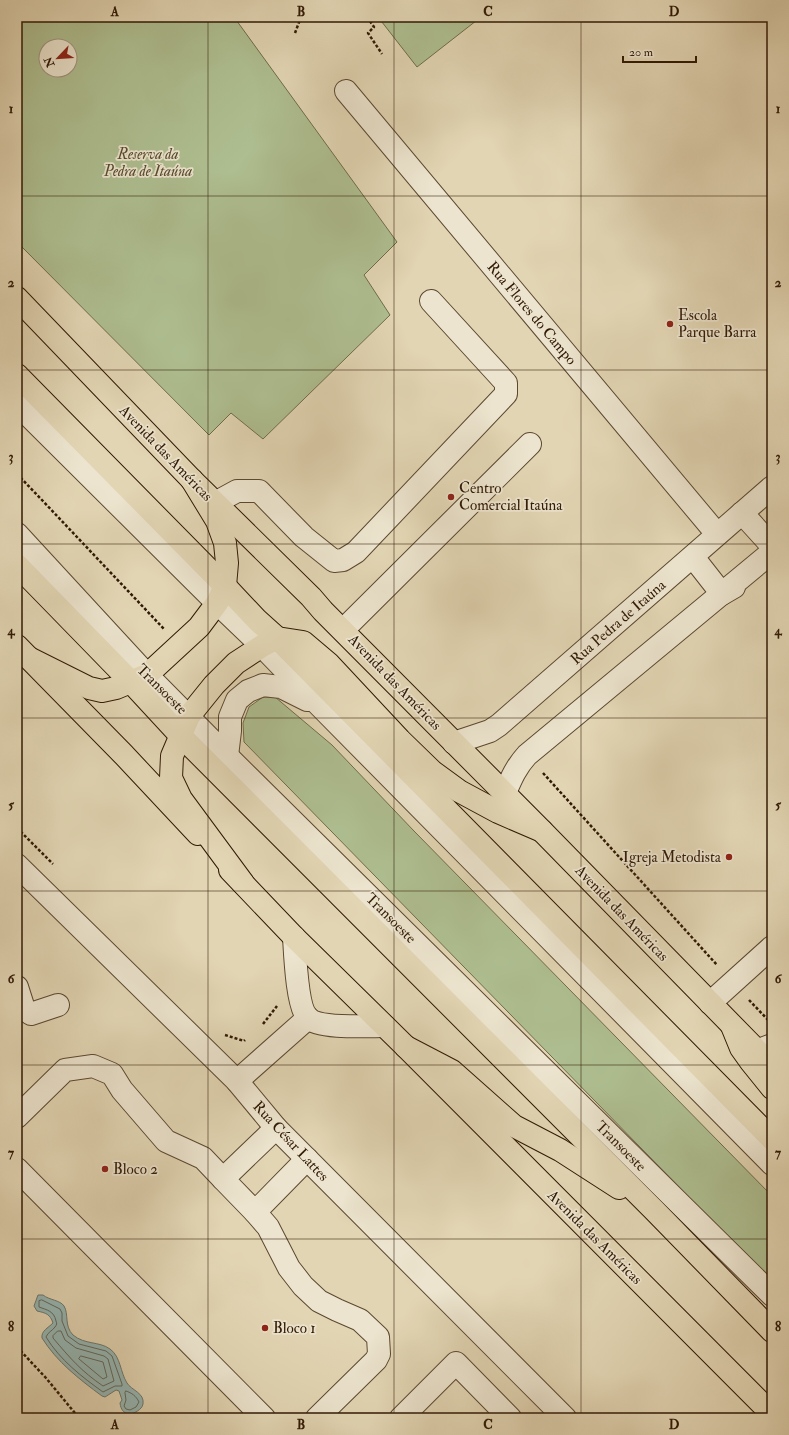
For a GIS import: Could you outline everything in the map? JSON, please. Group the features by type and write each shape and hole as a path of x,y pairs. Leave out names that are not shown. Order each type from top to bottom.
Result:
{"main road":[{"name":"Avenida das Américas","path":"17,298 192,480 295,581 323,611 505,793 732,1026 764,1048 772,1066"},
{"path":"17,375 221,594"},
{"path":"23,652 89,688 102,691 116,688 139,678 199,627 221,594 227,563 225,543 217,521 192,480"},
{"path":"17,565 139,678 772,1331"},
{"path":"270,642 772,1138"},
{"path":"243,883 181,799 171,778 172,756 184,725 214,685 236,663 270,642 303,642 329,664 400,740 434,772 459,790 498,812 542,831"},
{"name":"Avenida das Américas","path":"23,652 124,755 294,937 406,1047 772,1414"},
{"path":"732,1026 744,1053 772,1088"},
{"path":"406,1047 452,1071 514,1126 560,1150 655,1211"}],"street":[{"name":"Rua Flores do Campo","path":"346,92 718,534"},
{"path":"215,503 237,491 260,492 304,537 334,561 343,560 356,552 506,394 506,383 431,301"},
{"path":"17,404 68,455 221,594 270,642 320,706 772,1164"},
{"path":"17,427 68,455"},
{"path":"343,630 530,444"},
{"name":"Rua Pedra de Itaúna","path":"454,743 490,731 499,725 772,487"},
{"path":"742,513 772,546"},
{"name":"Transoeste","path":"17,534 139,678"},
{"path":"505,793 519,763 527,755 772,552"},
{"path":"693,557 722,594"},
{"path":"722,594 772,564"},
{"path":"227,756 230,717 237,700 248,691 263,685 281,687 320,706"},
{"name":"Transoeste","path":"184,725 227,756 772,1295"},
{"name":"Rua César Lattes","path":"17,865 237,1080 276,1128 306,1159 565,1418"},
{"path":"294,937 299,992 302,1007 308,1018 314,1022 328,1026 384,1026"},
{"path":"710,1003 772,947"},
{"path":"17,987 24,1009 31,1014 58,1005"},
{"path":"237,1080 308,1018"},
{"path":"17,1117 65,1070 93,1066 112,1074 122,1090 166,1141 203,1158 268,1227 289,1268 303,1286 319,1301 360,1320 378,1338 379,1354 376,1360 317,1418"},
{"path":"223,1180 276,1128"},
{"path":"255,1212 306,1159"},
{"path":"17,1169 264,1418"},
{"path":"401,1418 456,1363 510,1418"}],"path":[{"path":"295,33 301,17"},
{"path":"367,17 374,27 368,33 382,54"},
{"path":"17,474 166,631"},
{"path":"527,755 732,982 772,1024"},
{"path":"17,828 58,870"},
{"path":"259,1030 286,995 285,984 299,992"},
{"path":"223,1034 244,1041 249,1038"},
{"path":"17,1347 46,1378 79,1418"}],"green space":[{"name":"Reserva da Pedra de Itaúna","path":"17,17 234,17 397,242 364,275 390,315 263,439 231,413 209,435 17,242"},
{"path":"378,17 481,17 417,67"},
{"path":"263,697 275,697 332,745 414,831 772,1196 772,1282 244,742 243,723 249,707"}],"water":[{"path":"38,1295 43,1295 60,1302 64,1306 68,1328 73,1335 82,1340 106,1347 114,1352 127,1383 142,1397 143,1404 139,1410 129,1415 125,1413 121,1407 120,1403 122,1400 119,1391 116,1390 105,1397 102,1396 77,1377 54,1355 42,1338 44,1331 53,1323 49,1316 45,1313 37,1311 34,1306"}],"place":[{"name":"Escola Parque Barra","path":"670,324"},
{"name":"Centro Comercial Itaúna","path":"451,497"},
{"name":"Igreja Metodista","path":"729,857"},
{"name":"Bloco 2","path":"105,1169"},
{"name":"Bloco 1","path":"265,1328"}]}
